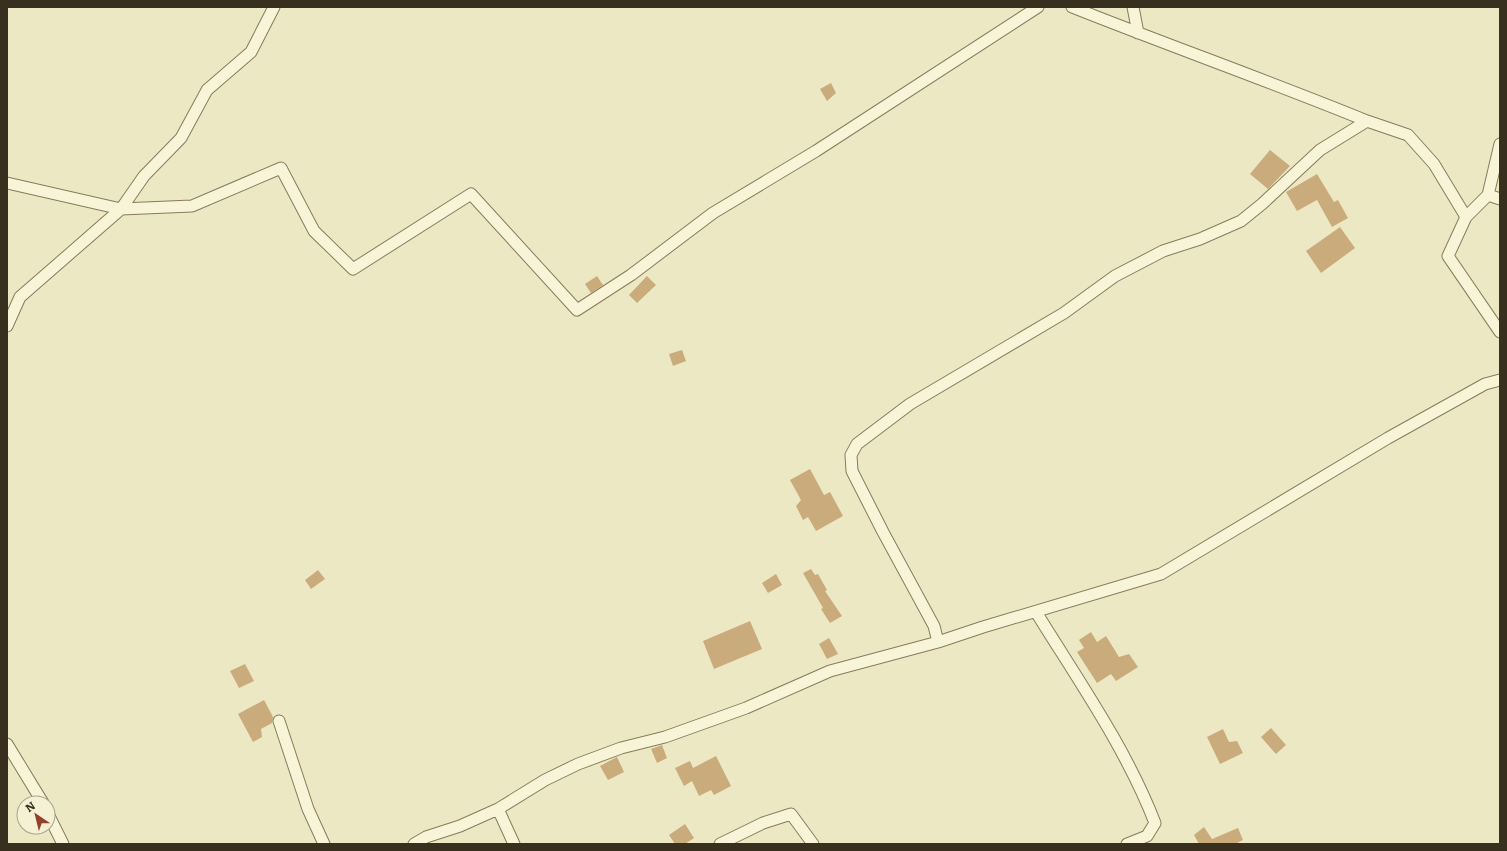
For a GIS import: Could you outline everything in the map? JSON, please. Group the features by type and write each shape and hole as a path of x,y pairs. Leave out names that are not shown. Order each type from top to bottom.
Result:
{"street":[{"path":"7,326 20,297 121,209 144,176 181,138 207,90 251,52 274,7"},
{"path":"7,183 121,209 192,206 281,168 314,231 353,269 471,194 577,310 631,275 713,213 816,151 1038,7"},
{"path":"1072,7 1264,79 1367,121 1408,135 1434,164 1466,217"},
{"path":"1133,7 1138,33"},
{"path":"938,642 934,626 852,471 851,455 856,444 910,404 1064,313 1115,276 1163,251 1200,239 1241,221 1262,204 1320,150 1367,121"},
{"path":"1500,144 1488,195 1466,217 1448,256 1500,332"},
{"path":"1488,195 1500,199"},
{"path":"414,844 426,837 460,826 498,809 545,780 578,764 621,748 665,737 746,708 830,671 938,642 1161,574 1388,438 1485,384 1500,380"},
{"path":"1036,612 1099,714 1144,795 1155,823 1147,836 1127,844"},
{"path":"279,721 308,808 324,844"},
{"path":"7,744 38,795"},
{"path":"498,809 514,844"},
{"path":"720,844 763,823 791,814 812,844"},
{"path":"56,830 63,844"}],"building":[{"path":"831,83 836,93 827,101 820,89"},
{"path":"1270,150 1290,166 1268,189 1250,174"},
{"path":"1317,174 1334,202 1338,200 1348,218 1332,227 1317,200 1297,211 1286,192"},
{"path":"1340,227 1355,248 1321,273 1306,251"},
{"path":"597,276 603,285 591,293 585,284"},
{"path":"647,276 656,285 637,303 629,295"},
{"path":"682,350 686,361 673,366 669,354"},
{"path":"810,469 824,495 830,492 843,516 816,531 808,517 803,520 796,506 801,500 790,480"},
{"path":"811,569 815,575 818,574 827,590 825,591 842,616 830,623 821,609 823,608 803,573"},
{"path":"318,570 325,579 311,589 305,580"},
{"path":"776,574 782,585 768,593 762,583"},
{"path":"750,621 762,649 714,669 703,641"},
{"path":"1091,632 1097,642 1106,636 1119,657 1129,654 1138,667 1116,681 1111,674 1097,683 1077,652 1084,648 1079,640"},
{"path":"829,638 838,654 827,659 819,644"},
{"path":"245,664 254,681 239,688 230,671"},
{"path":"264,700 273,717 272,723 261,729 262,737 253,742 238,714"},
{"path":"1271,728 1286,745 1276,754 1261,737"},
{"path":"1223,729 1229,742 1237,741 1243,753 1220,764 1207,737"},
{"path":"662,745 667,758 657,763 651,749"},
{"path":"716,756 731,786 714,795 711,790 699,796 692,781 684,786 675,768 690,761 693,768"},
{"path":"617,757 624,772 608,780 600,766"},
{"path":"685,824 694,838 685,844 675,844 669,835"},
{"path":"1204,827 1212,839 1238,828 1243,840 1235,844 1199,844 1194,835"}]}
